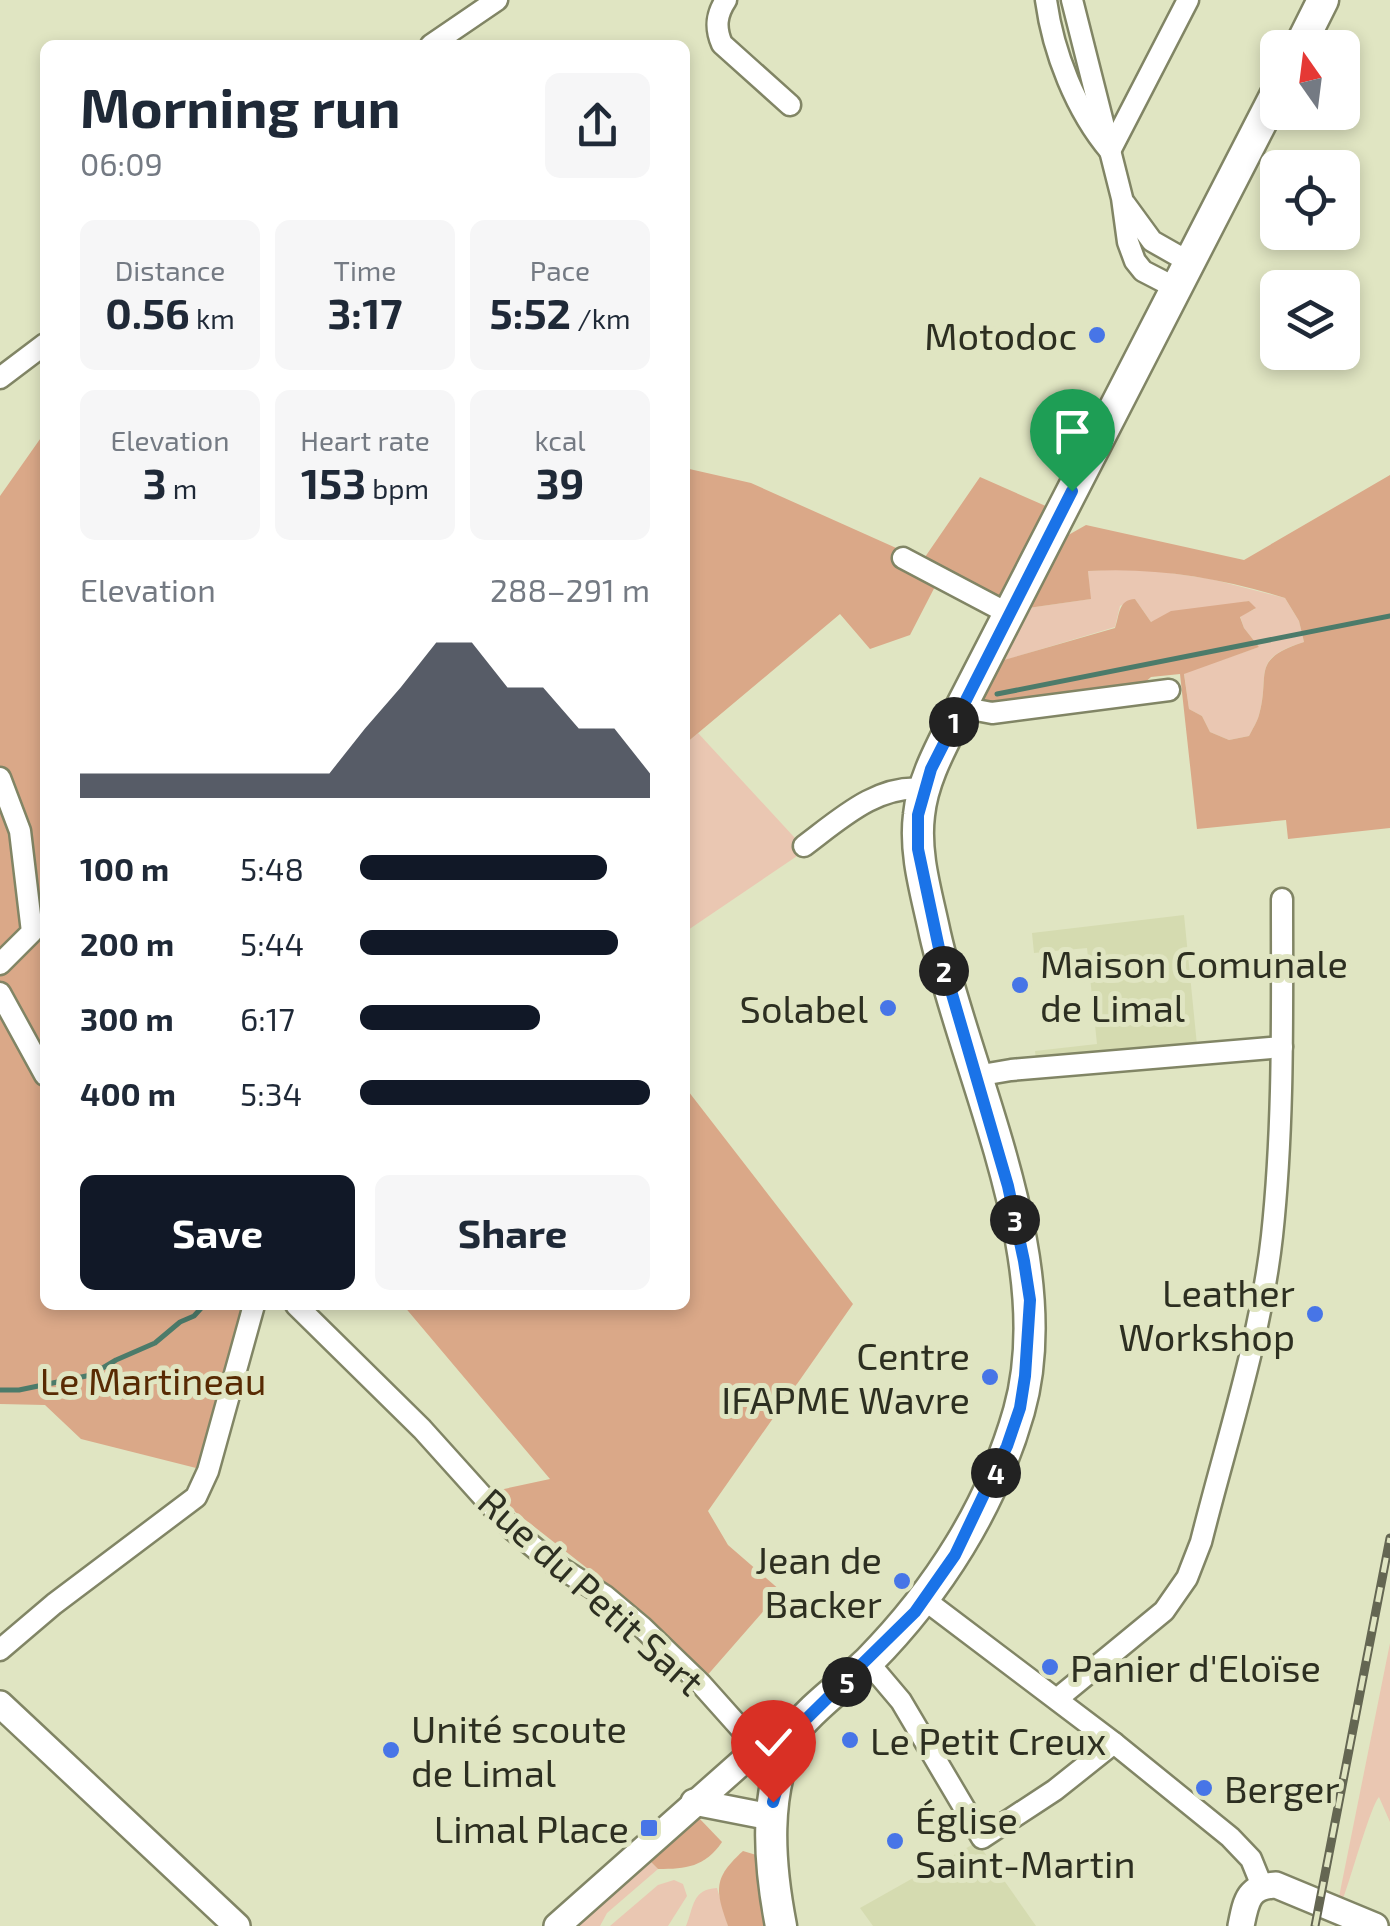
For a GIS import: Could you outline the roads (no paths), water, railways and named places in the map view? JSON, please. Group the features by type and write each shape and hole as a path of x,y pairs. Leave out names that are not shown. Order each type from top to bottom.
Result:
{"main road":[{"path":"1308,30 1323,0"},
{"path":"781,1926 770,1817 794,1731 868,1662 926,1600 955,1555 1007,1446 1020,1408 1030,1337 1030,1300 1008,1186 940,953 918,849 923,789 1260,125"}],"street":[{"path":"438,40 496,0"},
{"path":"726,0 716,30 722,44 790,105"},
{"path":"1046,0 1057,46 1088,124 1110,151"},
{"path":"1072,0 1135,261 1143,270 1183,275"},
{"path":"1110,151 1188,0"},
{"path":"1122,198 1146,235 1183,275"},
{"path":"0,378 40,348"},
{"path":"904,558 1009,614"},
{"path":"963,704 992,712 1169,690"},
{"path":"0,778 20,830 32,932 0,964"},
{"path":"804,846 879,794 903,787 923,789"},
{"path":"1057,1699 1164,1611 1187,1578 1201,1542 1261,1304 1272,1236 1282,1047 1282,899"},
{"path":"0,993 40,1066"},
{"path":"976,1076 1282,1047"},
{"path":"0,1650 54,1604 196,1497 208,1471 253,1310"},
{"name":"Rue du Petit Sart","path":"301,1310 422,1429 514,1530 642,1627 701,1684 760,1750"},
{"path":"926,1600 1230,1837 1251,1859 1262,1886"},
{"path":"868,1662 910,1714 982,1838 1042,1799 1114,1743"},
{"path":"0,1704 237,1926"},
{"path":"558,1926 687,1809 760,1750 794,1731"},
{"path":"687,1809 770,1817"},
{"path":"1241,1926 1246,1902 1252,1891 1262,1886 1287,1889 1375,1926"}],"waterway":[{"path":"997,694 1390,616"},
{"path":"0,1390 19,1390 91,1375 155,1343 199,1310"}],"railway":[{"path":"1315,1926 1390,1538"}],"place":[{"name":"Motodoc","path":"1097,335"},
{"name":"Maison Comunale de Limal","path":"1020,985"},
{"name":"Solabel","path":"888,1008"},
{"name":"Leather Workshop","path":"1315,1314"},
{"name":"Centre IFAPME Wavre","path":"990,1377"},
{"name":"Jean de Backer","path":"902,1581"},
{"name":"Panier d'Eloïse","path":"1050,1667"},
{"name":"Le Petit Creux","path":"850,1740"},
{"name":"Unité scoute de Limal","path":"391,1750"},
{"name":"Berger","path":"1204,1788"},
{"name":"Limal Place","path":"649,1828"},
{"name":"Église Saint-Martin","path":"895,1841"}],"park label":[{"name":"Le Martineau","path":"153,1380"}]}
